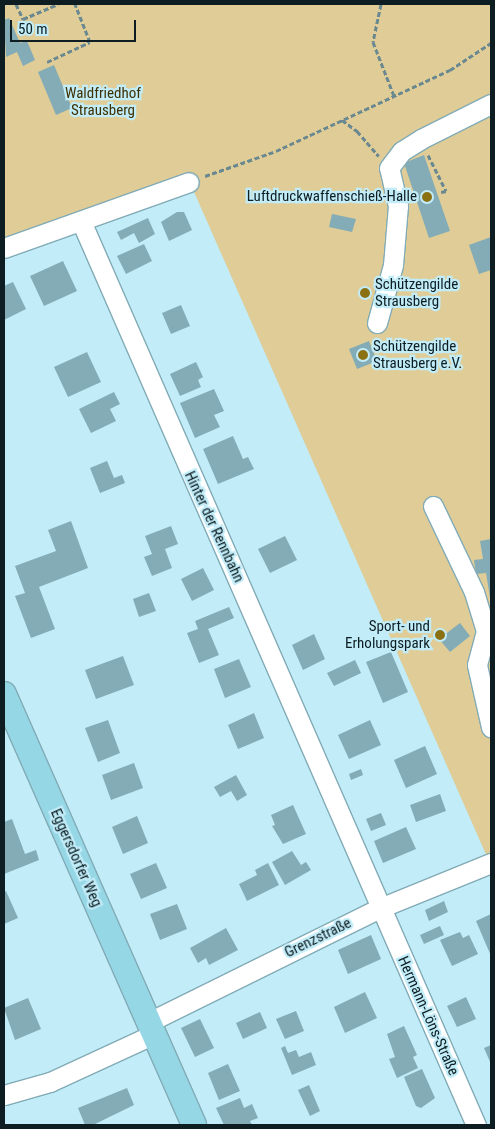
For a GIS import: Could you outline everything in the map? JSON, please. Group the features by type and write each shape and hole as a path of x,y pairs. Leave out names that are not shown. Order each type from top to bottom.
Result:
{"main road":[{"name":"Eggersdorfer Weg","path":"5,699 194,1125"}],"street":[{"path":"377,323 393,265 398,206 389,168 402,151 418,140 491,104"},
{"path":"4,248 189,182"},
{"name":"Hinter der Rennbahn","path":"81,221 380,908"},
{"path":"433,506 474,592 486,630 477,665 491,727"},
{"name":"Grenzstraße","path":"4,1094 50,1082 380,908 491,863"},
{"name":"Hermann-Löns-Straße","path":"380,908 476,1125"}],"path":[{"path":"16,4 23,20 58,4"},
{"path":"47,62 90,42 75,4"},
{"path":"381,4 373,42 394,96"},
{"path":"189,182 276,151 450,70 491,43"},
{"path":"342,120 358,132 389,168"},
{"path":"418,140 446,191 442,192"}],"green space":[{"name":"Sport- und Erholungspark","path":"4,4 491,4 491,858 488,859 187,176 4,239"}],"building":[{"path":"9,18 20,43 27,41 35,60 23,66 17,52 6,57 4,20"},
{"path":"54,65 72,108 56,115 38,72"},
{"name":"Luftdruckwaffenschieß-Halle","path":"424,155 450,231 429,238 404,163"},
{"path":"177,212 184,212 192,230 169,241 161,222"},
{"path":"332,214 356,219 352,232 329,227"},
{"path":"148,218 155,234 139,243 134,233 121,240 117,232"},
{"path":"491,237 491,270 479,274 469,245"},
{"path":"144,244 152,261 126,274 117,256"},
{"path":"63,261 77,291 44,306 30,276"},
{"path":"13,282 26,309 4,320 4,286"},
{"path":"181,305 190,326 171,334 162,313"},
{"name":"Schützengilde Strausberg e.V.","path":"369,341 377,361 357,369 349,349"},
{"path":"87,352 101,382 68,397 54,367"},
{"path":"196,362 203,377 198,380 201,387 180,396 170,374"},
{"path":"214,389 224,411 214,415 220,427 195,438 180,403"},
{"path":"114,392 120,404 110,409 116,421 91,433 79,409"},
{"path":"233,436 243,459 248,457 254,469 218,484 203,449"},
{"path":"107,461 114,478 122,475 125,483 100,493 90,468"},
{"path":"71,521 88,568 39,587 55,629 31,638 15,596 25,593 15,566 56,551 48,530"},
{"path":"171,526 178,544 165,549 172,568 152,576 144,557 152,554 145,536"},
{"path":"285,536 297,560 270,573 258,549"},
{"path":"491,539 490,598 486,573 476,574 474,560 483,559 480,541"},
{"path":"203,568 214,590 192,601 181,579"},
{"path":"149,593 156,611 139,617 133,599"},
{"path":"229,607 234,618 208,629 219,655 199,663 187,633 198,629 195,621"},
{"path":"460,623 470,636 450,652 439,639"},
{"path":"314,634 325,659 303,670 292,645"},
{"path":"391,652 408,692 383,703 366,662"},
{"path":"123,656 134,685 96,699 85,670"},
{"path":"239,659 251,687 225,698 214,669"},
{"path":"355,660 361,673 334,686 327,673"},
{"path":"254,713 264,738 238,749 228,725"},
{"path":"108,720 120,753 98,762 85,728"},
{"path":"370,720 381,745 349,759 338,735"},
{"path":"425,746 437,774 406,788 394,760"},
{"path":"134,763 143,788 111,800 102,775"},
{"path":"361,769 363,775 351,780 349,774"},
{"path":"236,775 247,795 237,801 231,791 220,797 214,787"},
{"path":"440,794 446,811 416,822 410,805"},
{"path":"293,805 306,834 283,844 272,826 275,825 271,815"},
{"path":"381,813 386,825 371,831 366,819"},
{"path":"137,816 148,843 123,854 112,827"},
{"path":"12,819 25,854 36,850 39,860 4,874 4,822"},
{"path":"406,827 416,849 383,863 374,841"},
{"path":"292,851 301,865 306,862 311,870 285,885 272,862"},
{"path":"156,863 167,888 141,899 130,874"},
{"path":"268,863 279,885 247,901 239,884 257,875 255,870"},
{"path":"6,891 18,918 4,924 4,892"},
{"path":"444,901 448,912 429,921 425,910"},
{"path":"177,904 187,929 160,940 150,914"},
{"path":"491,914 491,956 476,921"},
{"path":"440,926 444,935 424,944 420,935"},
{"path":"226,928 238,950 209,965 206,958 198,963 190,948"},
{"path":"460,932 463,938 469,935 478,954 452,966 440,940"},
{"path":"371,935 381,959 348,974 338,950"},
{"path":"365,992 377,1018 345,1033 334,1007"},
{"path":"466,997 476,1019 457,1027 447,1006"},
{"path":"28,998 41,1029 15,1040 4,1008"},
{"path":"296,1011 304,1031 285,1039 276,1019"},
{"path":"260,1012 267,1028 243,1039 236,1023"},
{"path":"200,1019 214,1048 195,1057 181,1028"},
{"path":"404,1026 417,1055 413,1057 418,1068 397,1078 389,1059 395,1057 387,1034"},
{"path":"491,1045 491,1064 484,1048"},
{"path":"285,1046 288,1053 296,1050 299,1057 311,1052 316,1065 292,1075 281,1048"},
{"path":"228,1064 240,1091 219,1100 208,1073"},
{"path":"422,1069 435,1098 421,1108 416,1106 404,1077"},
{"path":"309,1085 320,1111 310,1116 298,1090"},
{"path":"127,1088 134,1105 93,1125 85,1125 78,1108"},
{"path":"240,1098 244,1108 252,1104 258,1118 250,1121 252,1125 224,1125 216,1108"}],"place":[{"name":"Luftdruckwaffenschieß-Halle","path":"427,197"},
{"name":"Schützengilde Strausberg","path":"365,293"},
{"name":"Schützengilde Strausberg e.V.","path":"363,355"},
{"name":"Sport- und Erholungspark","path":"440,635"}],"park label":[{"name":"Waldfriedhof Strausberg","path":"103,102"}]}
